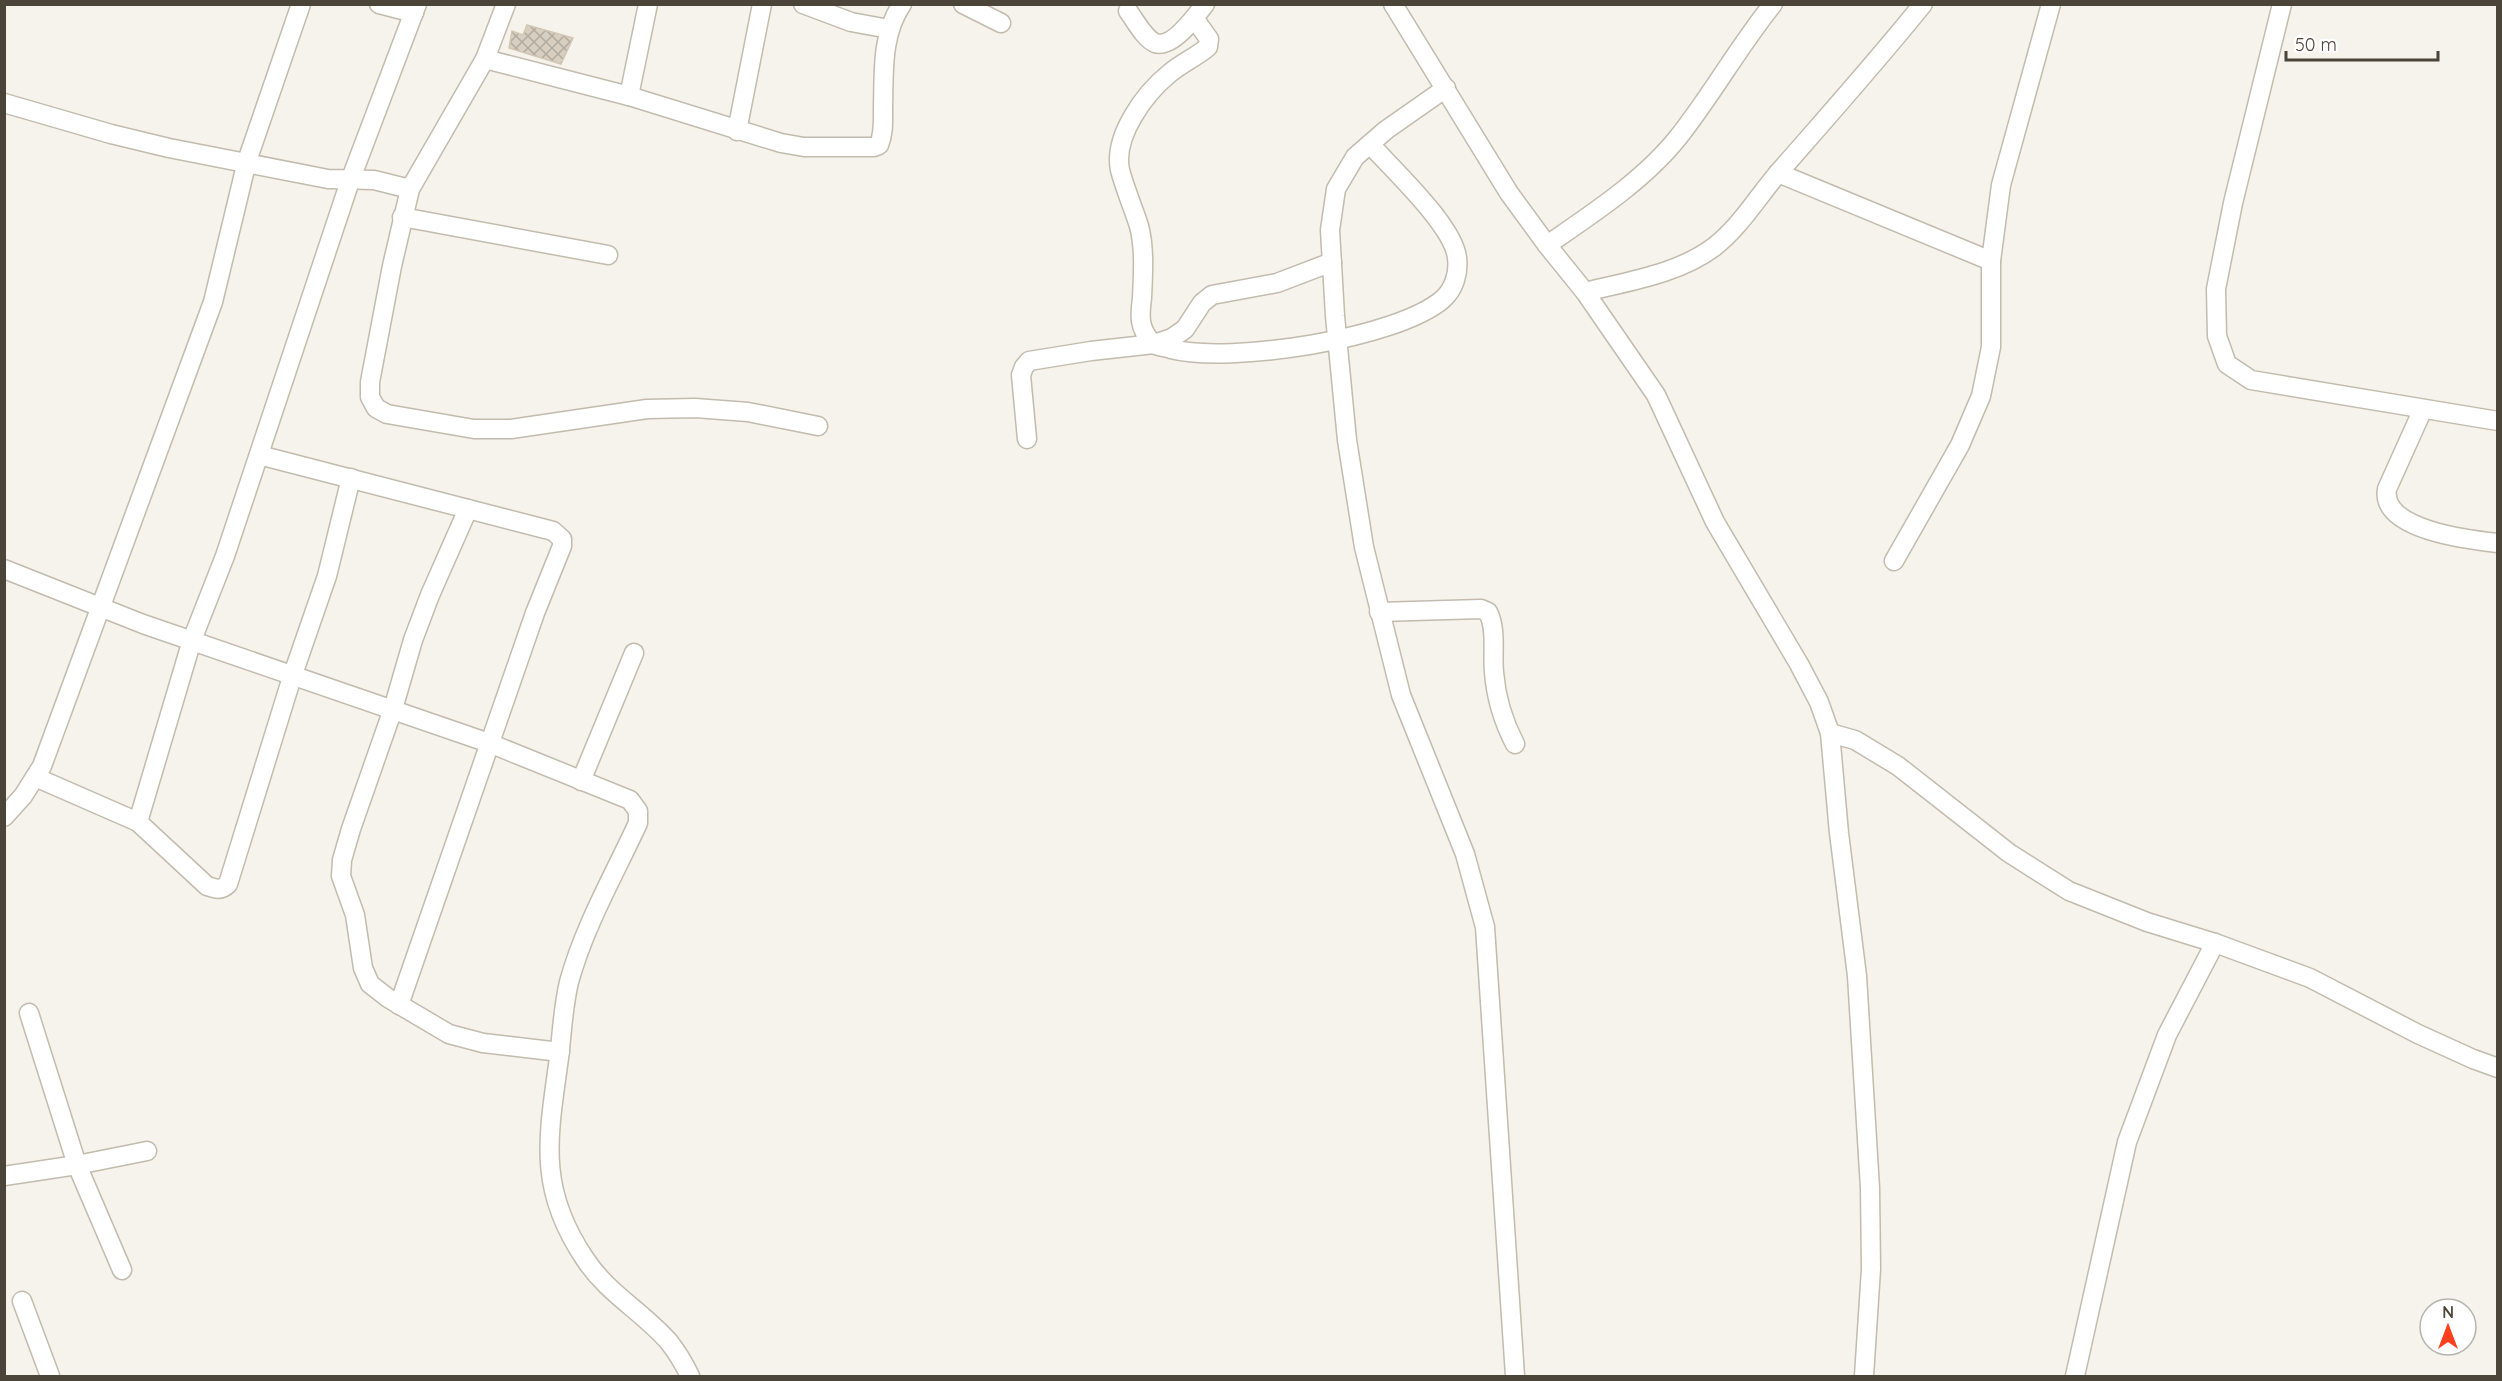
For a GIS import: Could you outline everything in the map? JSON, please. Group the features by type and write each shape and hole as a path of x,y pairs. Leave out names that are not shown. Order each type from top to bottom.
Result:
{"street":[{"path":"4,818 23,796 42,766 213,302 247,161 302,4"},
{"path":"138,822 192,640 225,556 350,181 415,9 380,4"},
{"path":"506,4 485,58 410,189 402,217 370,382 370,397 376,408 387,414 474,429 511,429 647,409 695,408 748,412 818,426"},
{"path":"629,96 648,4"},
{"path":"736,131 762,4"},
{"path":"803,4 840,19 889,29"},
{"path":"485,58 629,96 781,144 804,147 874,147 879,145 882,133 884,68 889,29 902,4"},
{"path":"963,4 1001,22"},
{"path":"1393,4 1509,193 1546,245 1586,292 1656,395 1715,522 1799,664 1819,702 1830,733 1857,976 1869,1177 1871,1269 1864,1377"},
{"path":"1546,245 1603,207 1641,174 1679,136 1773,4"},
{"path":"1586,292 1667,272 1714,247 1746,215 1778,173 1842,102 1923,4"},
{"path":"1894,561 1960,445 1980,396 1991,347 1991,261 2001,186 2051,4"},
{"path":"2282,4 2240,170 2216,289 2217,336 2227,364 2251,380 2498,421"},
{"path":"1128,11 1154,42 1163,44 1174,39 1199,11 1209,39 1208,47 1170,73 1152,92 1122,137 1119,154 1120,169 1142,237 1141,320 1145,334 1154,344 1180,351 1218,354 1269,350 1337,339 1390,326 1423,312 1444,298 1456,281 1457,259 1452,239 1370,144"},
{"path":"1446,88 1355,157 1336,189 1330,230 1337,339 1347,440 1364,547 1401,695 1465,854 1485,927 1515,1377"},
{"path":"4,103 111,134 169,147 328,179 374,180 410,189"},
{"path":"1778,173 1991,261"},
{"path":"402,217 608,255"},
{"path":"1027,439 1021,375 1029,362 1041,358 1154,344 1172,338 1185,329 1202,303 1212,295 1277,283 1332,262"},
{"path":"2423,409 2387,489 2385,497 2389,505 2403,518 2428,530 2459,538 2498,543"},
{"path":"259,455 553,531 562,539 562,546 535,613 399,1005"},
{"path":"35,777 138,822 207,886 216,890 224,888 228,884 292,676 327,576 351,478"},
{"path":"468,509 426,604 393,709 351,829 342,860 341,876 355,915 363,968 370,984 399,1005 449,1034 483,1043 560,1052"},
{"path":"4,569 143,624 489,743 630,801 638,811 638,823 586,935 569,982 549,1147 549,1167 563,1217 585,1259 612,1292 668,1341 682,1359 690,1377"},
{"path":"1379,612 1481,609 1488,612 1493,627 1497,700 1504,724 1515,744"},
{"path":"581,781 634,653"},
{"path":"1830,733 1855,740 1898,766 2009,853 2069,891 2148,922 2215,943 2310,978 2418,1034 2498,1068"},
{"path":"2075,1377 2127,1142 2168,1035 2215,943"},
{"path":"29,1013 77,1165 122,1270"},
{"path":"4,1176 147,1152"},
{"path":"22,1301 50,1377"}],"building":[{"path":"527,25 573,38 561,64 509,48 512,31 523,35"}]}
